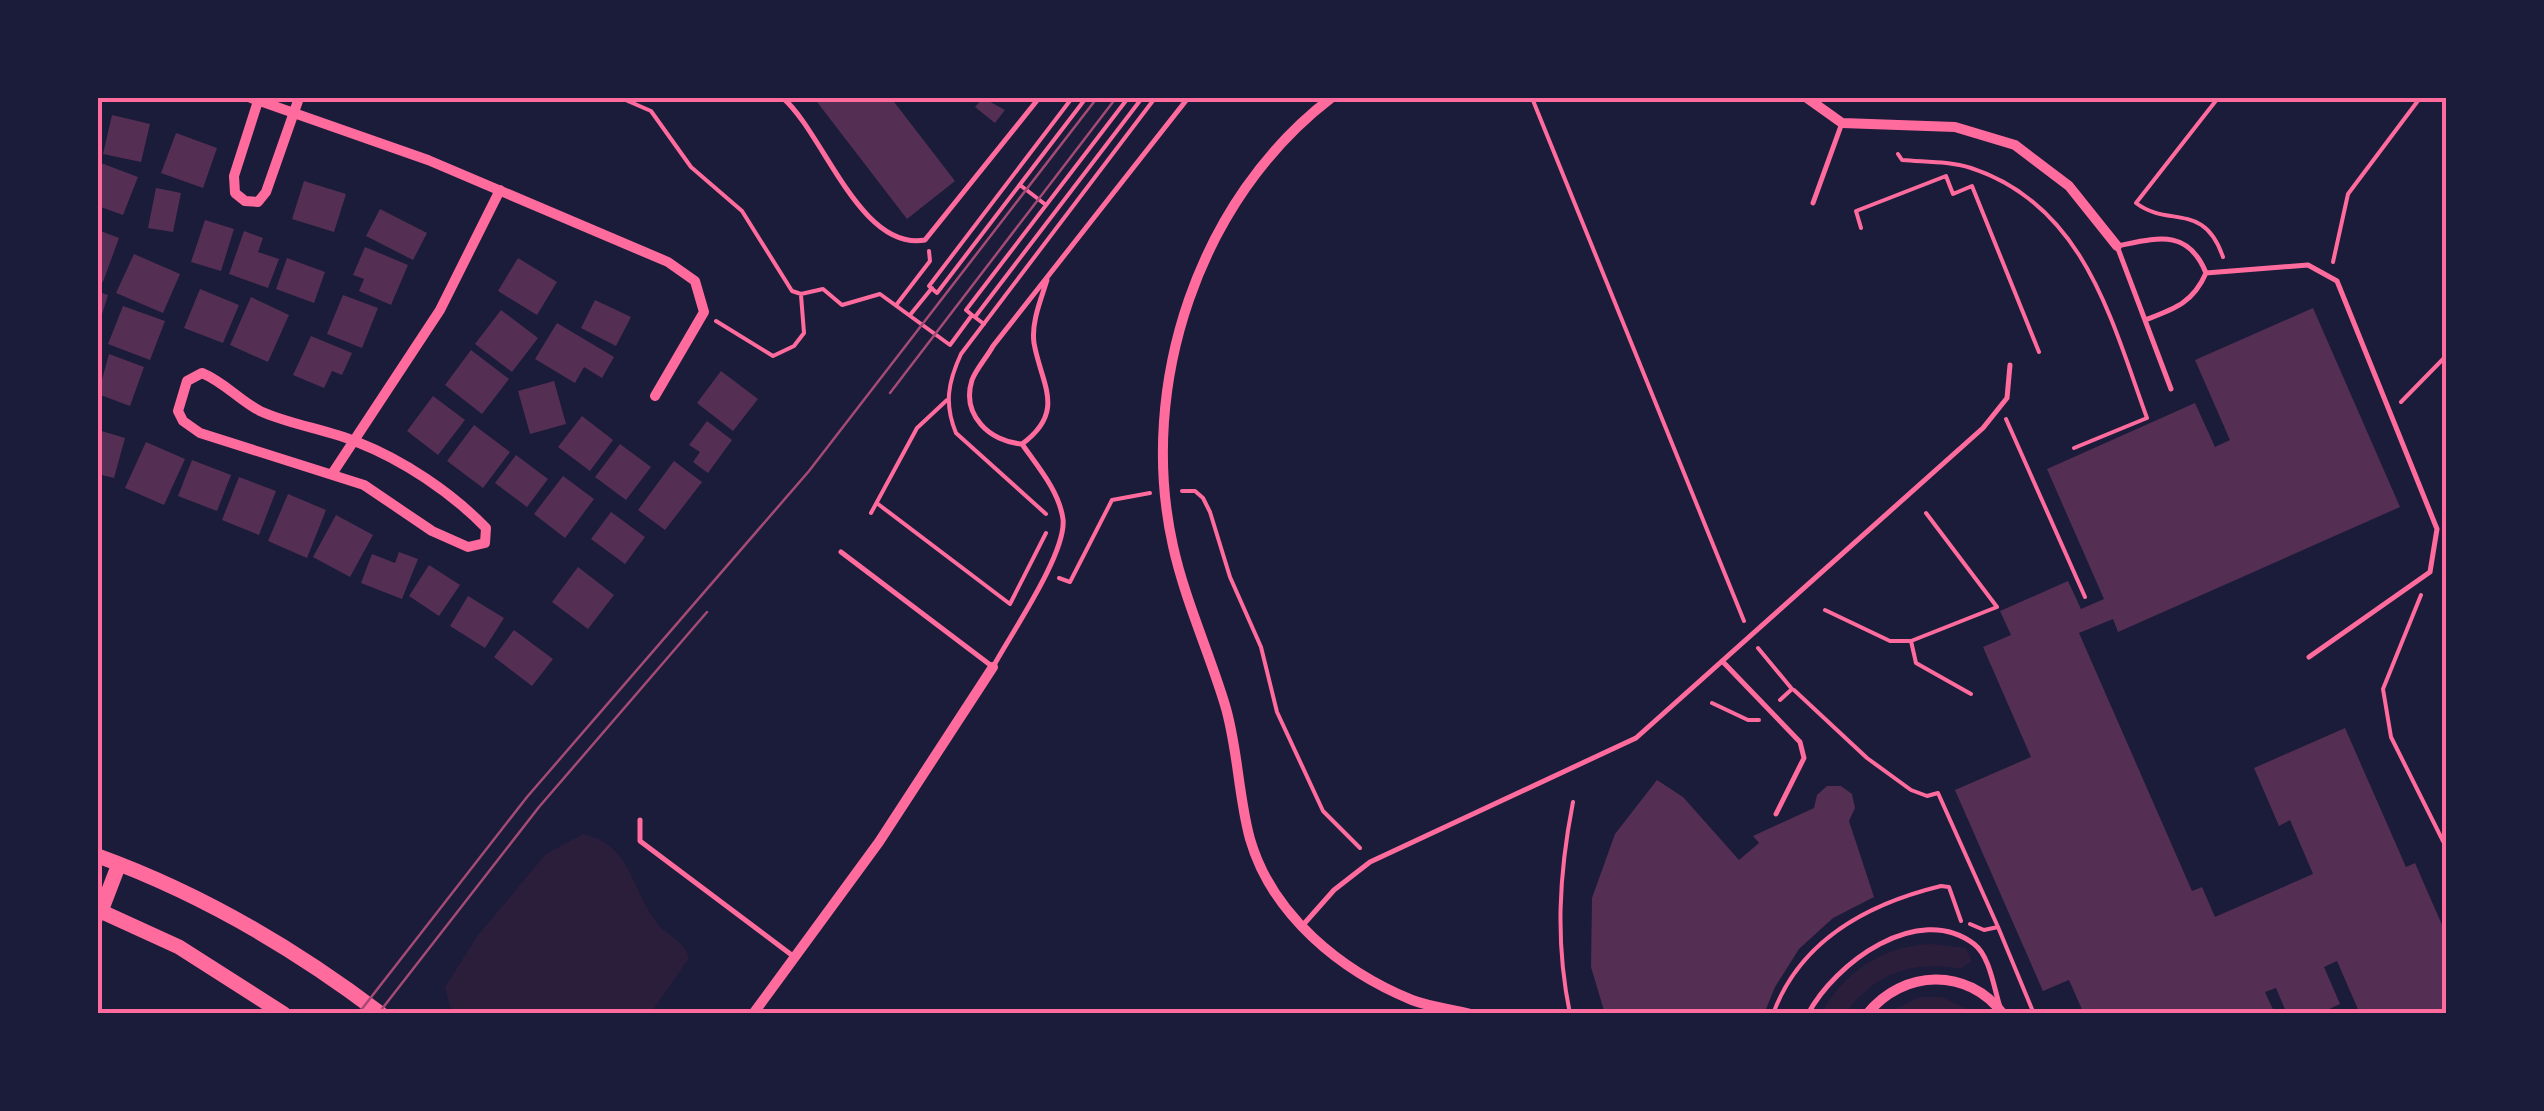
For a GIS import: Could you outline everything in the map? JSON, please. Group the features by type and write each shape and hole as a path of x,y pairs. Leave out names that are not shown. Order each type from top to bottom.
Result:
{"main road":[{"path":"98,856 208,902 288,949 381,1014"},
{"path":"119,864 99,910 179,948 284,1014"}],"street":[{"path":"299,98 294,112 266,192 258,202 245,201 234,192 234,176 256,98 294,112 500,190 668,262 695,281 704,312 655,396"},
{"path":"1332,98 1252,179 1214,243 1189,296 1172,354 1164,432 1164,492 1173,545 1227,711 1251,842 1269,880 1301,928 1341,962 1413,1001 1470,1014"},
{"path":"1807,98 1842,123 1955,127 2015,146 2070,186 2117,246"},
{"path":"332,474 440,310 500,190"},
{"path":"202,373 221,381 256,409 355,441 418,474 486,528 486,543 468,548 432,530 364,485 332,474 200,434 183,421 178,410 187,381 202,373"},
{"path":"753,1014 940,754 993,667"},
{"path":"1867,1014 1886,994 1928,978 1956,980 1981,991 2002,1012"}],"lane":[{"path":"783,98 877,224 906,243 925,240 1039,98"},
{"path":"1047,280 1034,342 1048,379 1048,397 1037,434 1022,444 1004,443 984,431 971,406 972,381 993,346 1188,98"},
{"path":"1813,202 1842,123"},
{"path":"2172,389 2117,246 2168,236 2188,244 2206,273"},
{"path":"2206,273 2308,265 2338,281 2437,529 2430,572 2309,657"},
{"path":"2145,320 2180,307 2198,293 2206,273"},
{"path":"1301,928 1334,890 1370,862 1608,755 1669,713 1983,428 2007,398 2010,364"},
{"path":"841,552 993,667 1054,554 1063,521 1054,490 1022,444"},
{"path":"1724,663 1800,742 1804,758 1776,814"},
{"path":"640,820 640,841 795,958"},
{"path":"98,930 99,910"},
{"path":"1808,1014 1818,995 1848,963 1894,936 1945,931 1975,944 1985,959 2002,1012"}],"path":[{"path":"620,98 651,111 691,166 742,211 784,282 801,294"},
{"path":"1072,98 929,286 938,293 1086,98"},
{"path":"984,324 966,310 1128,98"},
{"path":"801,294 823,288 842,305 880,294 950,344 1142,98"},
{"path":"1532,98 1751,638 1792,689 1899,782 1928,796 1938,793 2034,1014"},
{"path":"2218,98 2136,203 2148,212 2177,214 2206,227 2222,252 2227,271"},
{"path":"2330,277 2348,194 2420,98"},
{"path":"1898,154 1902,160 1970,167 2005,184 2040,206 2082,255 2096,280 2146,418 2074,448"},
{"path":"1861,228 1856,211 1946,176 1953,194 1972,186 2039,352"},
{"path":"1020,185 1046,205"},
{"path":"897,304 930,261 925,240"},
{"path":"910,315 932,288"},
{"path":"704,312 773,356 794,346 804,333 801,294"},
{"path":"2390,413 2446,356"},
{"path":"871,513 917,428 948,400"},
{"path":"1997,410 2013,427 2085,597"},
{"path":"1178,492 1195,492 1203,498 1261,646 1276,712 1324,811 1360,848"},
{"path":"1059,578 1070,582 1112,500 1150,493"},
{"path":"878,504 1010,604 1031,565"},
{"path":"1825,610 1890,641 1911,641 1997,607 1926,513"},
{"path":"2430,572 2384,689 2391,737 2446,847"},
{"path":"1911,641 1916,663 1971,694"},
{"path":"1712,703 1748,720 1759,720 1792,689"},
{"path":"1570,1014 1558,948 1559,898 1573,802"},
{"path":"1773,1014 1784,987 1814,947 1840,926 1923,891 1949,888 1960,920 1984,930 1998,928"}],"shaded area":[{"path":"583,834 599,839 621,858 648,910 689,958 651,1013 452,1013 445,987 478,935 546,854"},
{"path":"1932,944 1966,948 1972,961 1960,969 1926,967 1896,973 1869,988 1846,1013 1822,1013 1842,985 1868,963 1898,949"},
{"path":"1920,997 1942,997 1976,1013 1887,1013"}],"building":[{"path":"814,98 891,98 955,181 907,219"},
{"path":"983,98 1005,110 995,123 975,107"},
{"path":"112,115 150,124 141,162 103,154"},
{"path":"176,133 217,148 203,188 161,173"},
{"path":"101,163 138,177 123,215 98,206"},
{"path":"304,181 346,194 334,232 292,219"},
{"path":"156,188 181,193 173,232 148,228"},
{"path":"380,209 427,233 413,260 366,236"},
{"path":"205,220 234,229 221,271 191,262"},
{"path":"98,230 119,238 103,282 98,280"},
{"path":"244,231 263,238 258,252 279,259 268,288 229,274"},
{"path":"365,247 408,265 391,305 359,291 364,279 353,275"},
{"path":"134,254 180,274 163,313 116,293"},
{"path":"287,258 325,272 314,303 276,289"},
{"path":"518,258 557,282 537,315 498,291"},
{"path":"200,289 239,305 223,343 184,328"},
{"path":"98,292 108,295 98,327"},
{"path":"343,295 378,308 362,348 327,334"},
{"path":"251,297 289,315 268,362 230,345"},
{"path":"595,300 631,317 616,346 581,328"},
{"path":"123,306 165,321 150,360 108,344"},
{"path":"2313,308 2400,507 2118,632 2113,619 2079,633 2192,891 2202,887 2215,917 2313,874 2290,820 2279,826 2254,768 2345,728 2406,867 2415,863 2446,934 2446,952 2442,953 2446,963 2446,1014 2360,1014 2337,961 2324,967 2340,1004 2318,1014 2287,1014 2276,988 2265,992 2275,1014 2084,1014 2069,980 2043,991 1955,790 2031,757 1983,647 2011,635 2000,611 2068,581 2081,609 2104,599 2047,469 2195,403 2215,447 2230,440 2195,360"},
{"path":"501,310 538,338 512,372 475,344"},
{"path":"557,323 614,357 602,378 584,367 575,383 535,359"},
{"path":"311,336 352,353 342,375 332,371 324,388 293,375"},
{"path":"471,350 509,379 482,414 445,385"},
{"path":"109,354 144,367 130,406 98,394"},
{"path":"721,371 758,399 733,431 697,403"},
{"path":"554,381 566,424 530,434 518,391"},
{"path":"433,396 465,420 438,455 407,431"},
{"path":"582,416 613,440 590,471 558,447"},
{"path":"707,421 732,440 708,473 693,462 700,452 689,445"},
{"path":"474,425 510,452 483,488 447,461"},
{"path":"98,430 125,438 114,478 98,474"},
{"path":"146,442 185,459 164,505 125,488"},
{"path":"620,444 651,467 626,500 595,477"},
{"path":"516,455 548,479 527,507 495,483"},
{"path":"192,460 231,475 217,511 178,496"},
{"path":"674,461 702,482 665,530 638,510"},
{"path":"563,476 594,499 565,538 534,514"},
{"path":"239,477 276,491 259,535 222,520"},
{"path":"288,494 326,510 307,558 268,541"},
{"path":"611,512 645,537 625,564 591,539"},
{"path":"336,515 373,535 350,577 313,557"},
{"path":"399,552 418,559 402,599 361,583 372,554 395,563"},
{"path":"429,565 460,585 439,616 409,596"},
{"path":"578,567 614,595 588,629 552,602"},
{"path":"468,596 504,618 485,648 450,626"},
{"path":"514,630 553,659 532,686 494,657"},
{"path":"1657,780 1683,797 1739,860 1759,843 1753,836 1814,808 1817,795 1827,786 1841,786 1852,794 1855,808 1849,821 1874,897 1833,918 1799,949 1775,987 1764,1014 1605,1014 1591,967 1592,898 1615,834"}],"tram line":[{"path":"358,1014 527,797 809,471 1097,98"},
{"path":"890,393 1116,98"},
{"path":"378,1014 539,807 707,612"}]}
